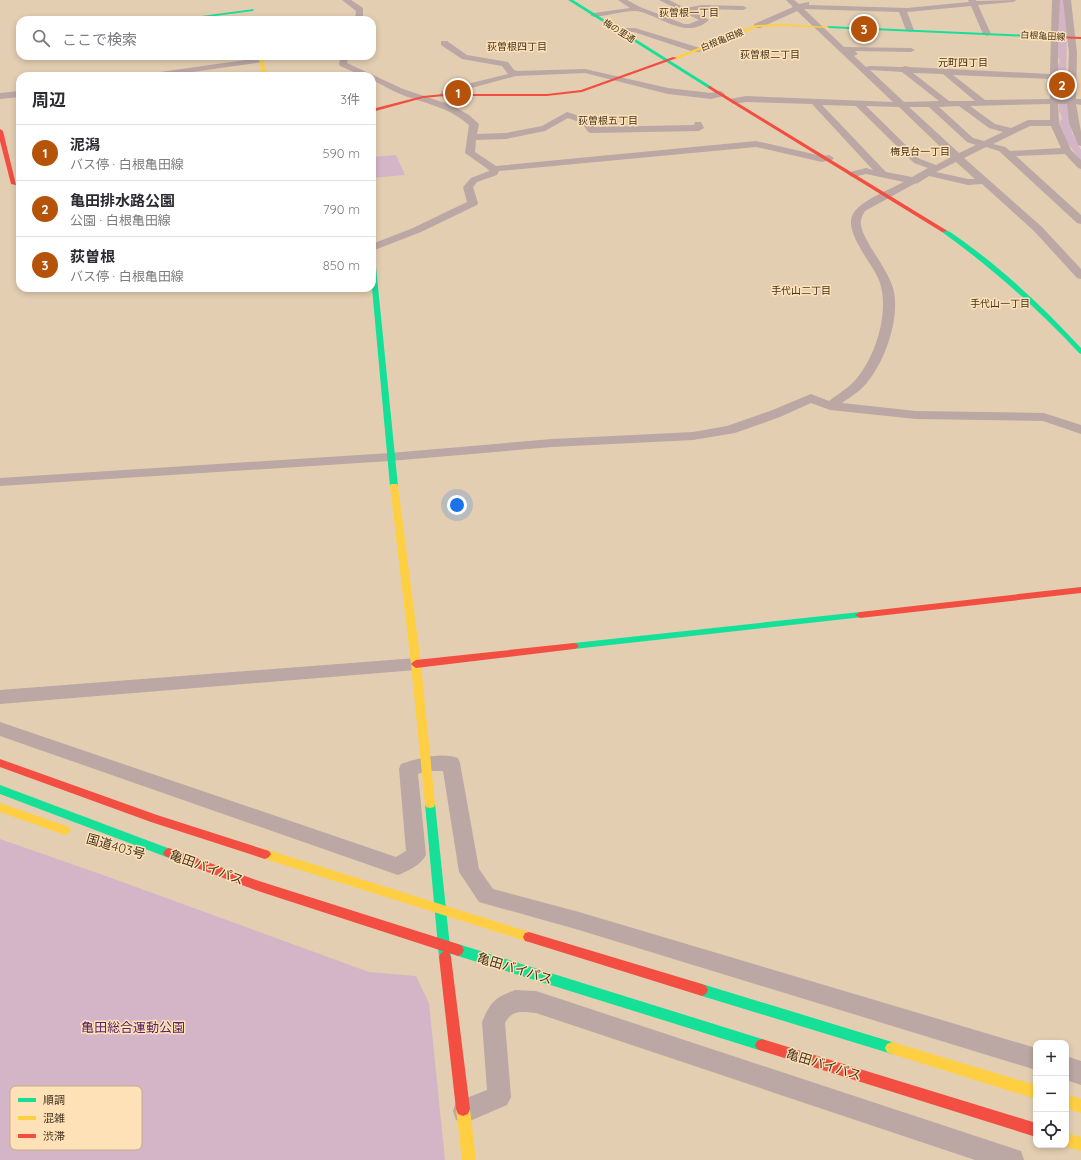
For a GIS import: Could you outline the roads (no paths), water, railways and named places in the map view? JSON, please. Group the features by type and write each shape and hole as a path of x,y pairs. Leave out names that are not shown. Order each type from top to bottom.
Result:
{"main road":[{"name":"梅の里通","path":"570,0 721,94 761,116 887,196 923,217 984,261 1040,310 1081,352"},
{"path":"195,16 253,5 254,16"},
{"name":"白根亀田線","path":"376,110 423,97 444,94 563,94 582,91 668,61 757,26 782,25 988,34 1054,36 1075,35"},
{"path":"261,60 264,72"},
{"path":"0,131 14,184"},
{"path":"375,292 390,457 416,664 427,764 440,910 470,1160"},
{"path":"416,664 1081,590"},
{"path":"0,763 155,820 440,910 1033,1091"},
{"name":"亀田バイパス","path":"0,789 258,886 445,946 1033,1129"},
{"name":"国道403号","path":"0,807 74,834"},
{"name":"国道403号","path":"150,856 258,886"},
{"path":"1069,1102 1081,1106"},
{"path":"1069,1141 1081,1144"}],"street":[{"path":"346,0 360,10 359,16"},
{"path":"622,0 637,9 683,26 690,26 705,20 663,0"},
{"path":"684,10 702,7 743,11 742,0"},
{"path":"790,0 906,105"},
{"path":"757,26 797,7 817,0"},
{"path":"797,7 902,10 973,2 1013,0"},
{"path":"1056,0 1054,36 1054,123 1067,151 1081,166"},
{"path":"1067,0 1075,35 1077,65 1071,102 1081,143"},
{"path":"973,2 988,34"},
{"path":"594,15 637,9"},
{"path":"902,10 910,30"},
{"path":"617,30 635,30 697,50"},
{"path":"1075,35 1081,30"},
{"path":"444,43 465,57 505,64 511,72 516,74"},
{"path":"911,50 847,48 870,68 958,158 1038,229 1081,276"},
{"path":"899,50 905,70 947,104"},
{"path":"171,72 247,60"},
{"path":"344,60 343,64 362,72"},
{"path":"870,68 1054,77"},
{"path":"444,94 446,92 516,74 586,71 668,91 704,95 721,94"},
{"path":"944,72 982,103"},
{"path":"960,85 983,73"},
{"path":"376,79 400,91 452,107 466,116 474,124 470,153 494,169 756,144 822,159 829,158"},
{"path":"0,96 16,94"},
{"path":"818,102 821,95 848,96"},
{"path":"733,101 784,97 818,102 906,105 1055,101 1081,102"},
{"path":"818,102 882,173"},
{"path":"1015,102 1026,113"},
{"path":"859,104 917,161 932,171 968,182 984,181"},
{"path":"932,104 970,140 1002,149 1079,218"},
{"path":"962,104 992,126 1012,131"},
{"path":"977,114 991,113"},
{"path":"472,137 506,136 545,128 567,115 585,121 591,130 700,128 698,124"},
{"path":"830,406 861,382 880,350 887,329 890,298 886,285 872,255 861,239 855,221 856,215 861,209 932,171 1028,123 1054,123"},
{"path":"1008,154 1067,151"},
{"path":"376,246 417,230 473,203 468,187 474,180 494,173 494,169"},
{"path":"853,174 866,171 882,173 915,181"},
{"path":"0,482 390,457 552,444 694,436 730,430 775,414 811,398 830,406 916,414 1044,417 1081,430"},
{"path":"0,697 416,664"},
{"path":"0,729 398,866 416,855 408,769 427,764 451,763 469,872 486,896 579,921 1033,1058"},
{"path":"720,963 980,1042"},
{"path":"465,1111 499,1098 493,1022 501,1008 515,1001 536,1002 1012,1160"},
{"path":"1069,1069 1081,1072"}],"place":[{"name":"荻曽根","path":"864,29"},
{"name":"亀田排水路公園","path":"1062,85"},
{"name":"泥潟","path":"458,93"}],"district":[{"name":"荻曽根一丁目","path":"689,12"},
{"name":"荻曽根四丁目","path":"517,46"},
{"name":"荻曽根二丁目","path":"770,54"},
{"name":"元町四丁目","path":"963,62"},
{"name":"荻曽根五丁目","path":"608,120"},
{"name":"梅見台一丁目","path":"920,151"},
{"name":"手代山二丁目","path":"801,290"},
{"name":"手代山一丁目","path":"1000,303"}],"park label":[{"name":"亀田総合運動公園","path":"133,1027"}]}
